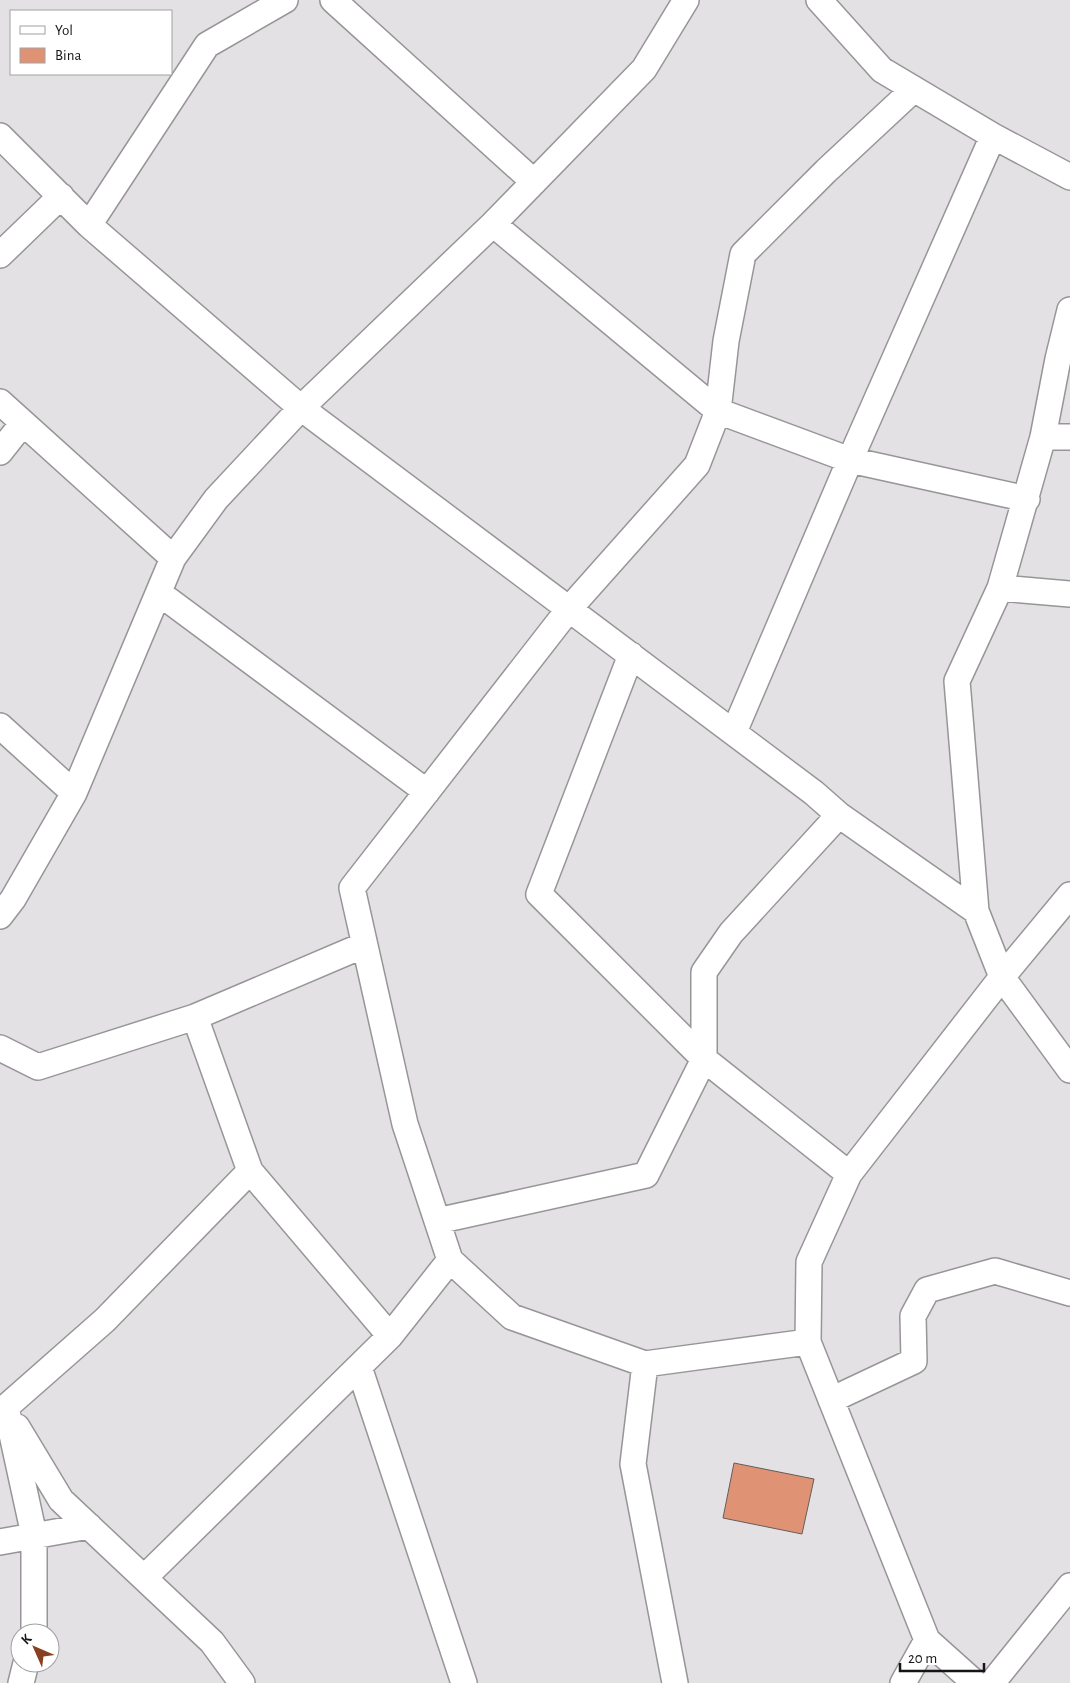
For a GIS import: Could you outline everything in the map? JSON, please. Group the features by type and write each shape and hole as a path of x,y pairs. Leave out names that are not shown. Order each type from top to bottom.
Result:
{"street":[{"path":"89,224 207,45 284,0"},
{"path":"333,0 534,182"},
{"path":"819,0 882,70 993,136 1070,177"},
{"path":"0,916 13,899 74,793 173,558 216,499 301,408 493,224 644,69 684,1"},
{"path":"808,1342 646,1364 512,1317 450,1260 405,1124 352,888 569,609 697,465 718,411 726,341 743,254 914,89"},
{"path":"0,136 89,224 301,408 734,732 840,815 976,911"},
{"path":"734,732 850,460 993,136"},
{"path":"0,255 61,196"},
{"path":"493,224 718,411 850,460 1027,499"},
{"path":"1070,310 1058,359 1043,437 1027,499 1000,588 957,681 976,911 1002,977 1070,1070"},
{"path":"0,402 173,558"},
{"path":"0,452 23,423"},
{"path":"1043,437 1070,437"},
{"path":"1000,588 1070,594"},
{"path":"159,593 426,792"},
{"path":"631,655 539,894 704,1059 849,1174"},
{"path":"0,726 74,793"},
{"path":"437,1221 646,1175 704,1059 704,972 731,933 840,815"},
{"path":"975,1683 928,1640 808,1342 809,1262 849,1174 1002,977 1070,895"},
{"path":"0,1048 38,1066 195,1017 364,945"},
{"path":"195,1017 250,1171 390,1336"},
{"path":"3,1399 105,1320 250,1171"},
{"path":"144,1578 390,1336 450,1260"},
{"path":"831,1400 914,1360 913,1316 927,1290 995,1271 1070,1293"},
{"path":"646,1364 633,1464 675,1683"},
{"path":"359,1367 464,1683"},
{"path":"3,1399 61,1500 212,1642 242,1683"},
{"path":"3,1399 34,1535 34,1623"},
{"path":"0,1542 89,1526"},
{"path":"992,1683 1070,1586"},
{"path":"903,1683 928,1640"}],"building":[{"path":"734,1463 814,1479 802,1534 723,1518"}]}
